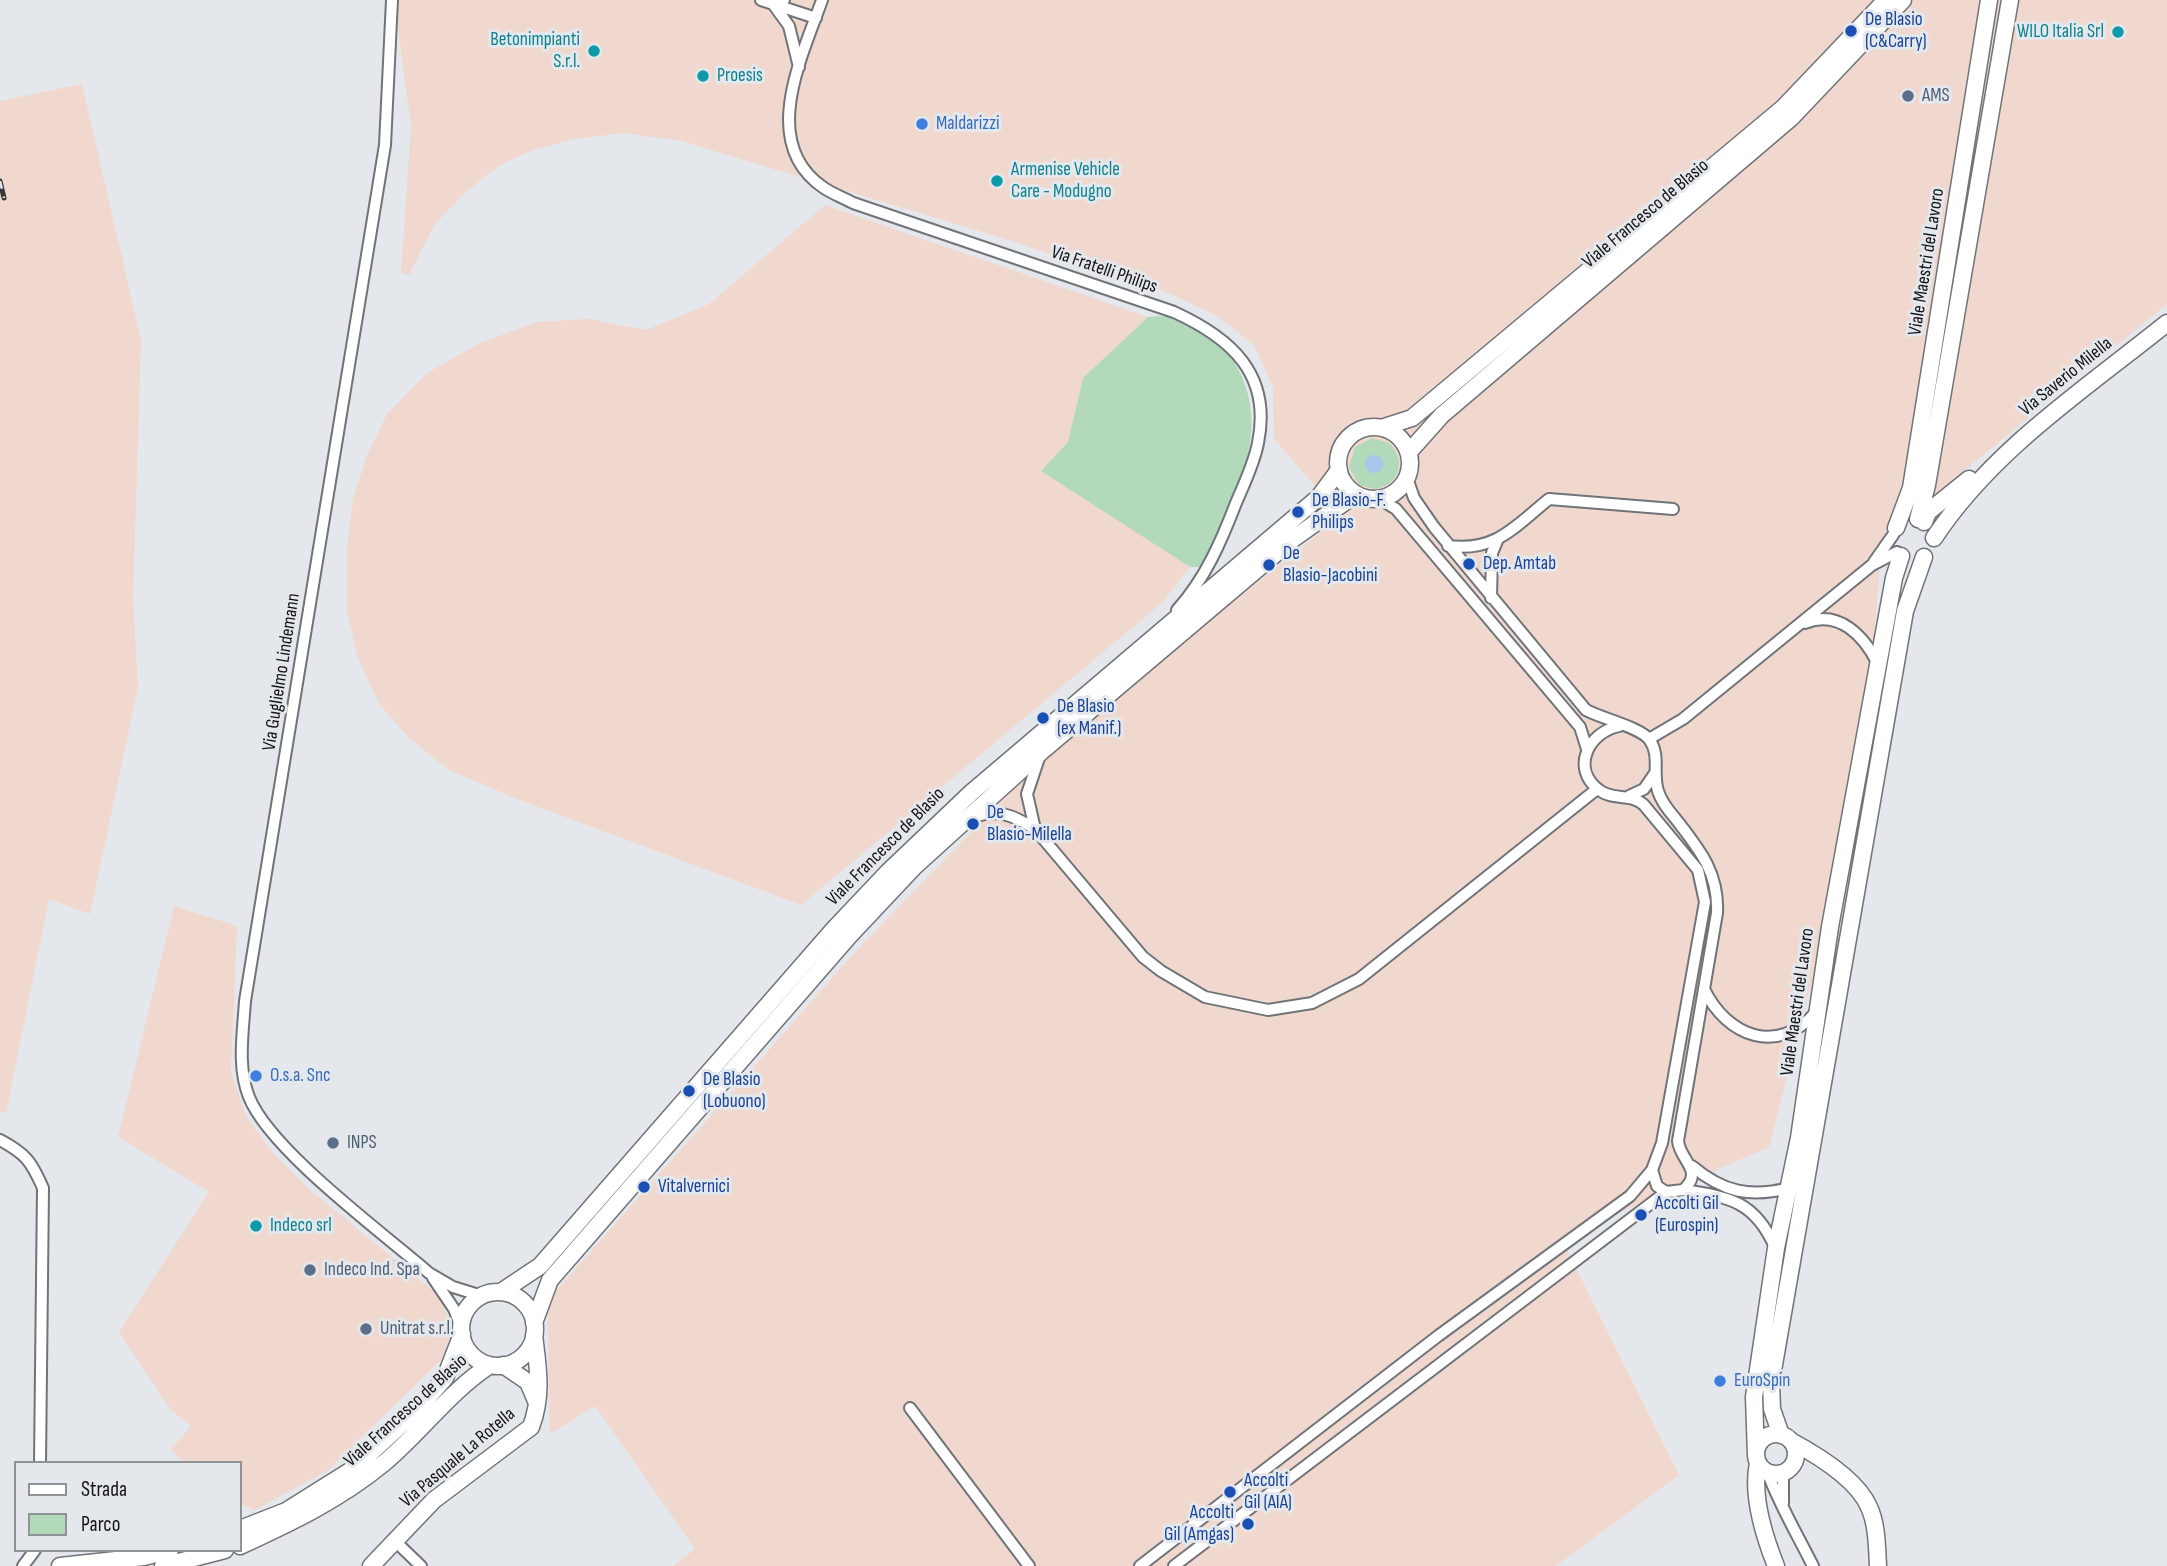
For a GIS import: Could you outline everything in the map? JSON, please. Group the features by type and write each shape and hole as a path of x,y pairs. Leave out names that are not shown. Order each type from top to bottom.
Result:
{"street":[{"path":"761,0 778,2 816,18"},
{"name":"Via Fratelli Philips","path":"822,0 790,96 788,125 790,138 806,171 824,188 853,203 1174,312 1221,337 1236,350 1251,375 1260,420 1258,444 1223,538 1193,592 1137,653"},
{"name":"Viale Francesco de Blasio","path":"1384,427 1412,418 1783,108 1886,0"},
{"name":"Viale Francesco de Blasio","path":"1409,452 1442,415 1791,118 1903,0"},
{"name":"Viale Maestri del Lavoro","path":"1894,532 1912,488 1989,0"},
{"name":"Viale Maestri del Lavoro","path":"1921,521 2010,0"},
{"name":"Via Guglielmo Lindemann","path":"395,1 386,145 245,1001 241,1063 248,1096 264,1126 293,1155 429,1273 453,1287 482,1296"},
{"path":"778,2 789,26 799,69"},
{"name":"Via Saverio Milella","path":"1921,521 1941,501 1992,465 2167,323"},
{"path":"1140,1566 1438,1336 1605,1216 1630,1196 1652,1170 1658,1158 1705,902 1698,870 1681,846 1637,799 1616,798 1597,789 1585,770 1587,748 1580,727 1396,509 1380,499 1356,494 1348,488 1339,470 1340,449 1346,440 1363,428 1384,427 1395,433 1409,452 1407,478 1414,498 1448,546 1586,710 1619,726 1641,732 1649,739 1657,761 1655,773 1663,803 1703,855 1715,881 1717,913 1678,1141 1692,1166 1722,1187 1742,1194 1771,1193 1789,1188"},
{"name":"Via Saverio Milella","path":"1934,538 1963,496 1992,465"},
{"name":"Viale Francesco de Blasio","path":"501,1292 540,1266 834,929 888,872 972,792 1319,497 1339,470"},
{"path":"1380,499 1401,488 1407,478"},
{"name":"Viale Francesco de Blasio","path":"534,1329 550,1280 876,906 957,825 1041,752 1293,539 1356,494"},
{"path":"1448,546 1467,548 1497,541 1549,499 1673,509"},
{"path":"1649,739 1683,719 1872,565 1899,554 1912,560 1924,557 1931,549 1934,538 1921,521 1905,520 1872,565"},
{"path":"1894,532 1899,554"},
{"path":"1491,598 1492,553 1497,541"},
{"name":"Viale Maestri del Lavoro","path":"1776,1566 1761,1517 1756,1475 1766,1466 1754,1397 1842,853 1899,554"},
{"name":"Viale Maestri del Lavoro","path":"1786,1438 1772,1409 1771,1382 1905,611 1924,557"},
{"path":"1796,627 1815,619 1846,625 1863,639 1878,664"},
{"path":"1587,748 1600,732 1619,726"},
{"path":"1035,829 1027,794 1041,752"},
{"path":"1626,797 1644,789 1655,773"},
{"path":"957,825 987,812 1016,816 1035,829 1143,957 1161,971 1205,997 1268,1010 1312,1003 1359,979 1597,789"},
{"path":"1704,989 1722,1018 1751,1035 1787,1035 1803,1027 1818,1010"},
{"path":"0,1140 21,1151 33,1165 43,1188 40,1461"},
{"path":"1658,1158 1670,1152 1684,1156"},
{"path":"1683,1190 1692,1180 1692,1166"},
{"path":"1652,1170 1657,1186 1666,1192"},
{"path":"1174,1566 1666,1192 1683,1190 1724,1199 1753,1211 1764,1223 1776,1248"},
{"name":"Via Guglielmo Lindemann","path":"429,1273 454,1310 461,1331"},
{"path":"501,1292 524,1302 534,1329 524,1354 496,1365 471,1354 461,1331 471,1304 482,1296 501,1292"},
{"name":"Via Pasquale La Rotella","path":"371,1566 434,1500 531,1427 538,1408 540,1383 534,1329"},
{"name":"Viale Francesco de Blasio","path":"242,1528 286,1511 353,1469 416,1411 444,1378 461,1331"},
{"name":"Viale Francesco de Blasio","path":"242,1545 335,1501 386,1462 467,1380 496,1365"},
{"name":"Via Pasquale La Rotella","path":"496,1365 528,1382 538,1408"},
{"path":"910,1408 1029,1566"},
{"path":"1766,1466 1793,1464 1796,1455 1786,1438"},
{"path":"1813,1566 1783,1506 1780,1485 1766,1466 1762,1440 1786,1438 1855,1487 1864,1497 1872,1518 1878,1566"},
{"path":"396,1542 421,1566"},
{"path":"60,1566 144,1557 163,1552"},
{"path":"163,1566 217,1552"}],"shaded area":[{"path":"394,0 2167,0 2167,304 1882,538 1873,653 1821,947 1769,1147 1561,1238 1679,1475 1556,1566 673,1566 695,1549 595,1406 550,1434 547,1301 856,951 1059,741 1341,516 1274,439 1273,387 1254,345 1217,316 1166,292 996,236 681,141 624,133 574,139 530,151 499,166 468,190 435,224 409,275 401,273 411,126"},
{"path":"82,84 141,340 133,598 138,687 90,914 49,899 6,1113 0,1112 0,101"},
{"path":"825,205 1148,317 1083,378 1068,442 1041,470 1190,567 1162,603 801,905 517,799 449,770 409,738 380,705 358,659 347,613 347,548 353,499 367,455 387,414 427,373 480,343 537,322 589,319 646,330 709,304"},
{"path":"174,906 237,926 231,1072 246,1116 275,1155 311,1191 436,1293 447,1314 450,1338 441,1360 327,1471 255,1510 242,1505 242,1461 182,1461 171,1449 191,1426 170,1409 119,1332 209,1192 118,1137"}],"green space":[{"path":"1148,317 1171,317 1194,325 1211,336 1236,366 1250,403 1252,423 1246,460 1216,544 1209,558 1198,567 1190,567 1041,471 1068,442 1083,378"},
{"path":"1372,438 1389,443 1395,450 1399,464 1395,478 1383,487 1375,489 1359,485 1349,467 1355,447"}],"water":[{"path":"1370,455 1378,455 1383,464 1381,471 1370,473 1365,468 1365,460"}],"railway":[{"path":"0,181 4,198"}],"place":[{"name":"De Blasio (C&Carry)","path":"1851,31"},
{"name":"WILO Italia Srl","path":"2118,32"},
{"name":"Betonimpianti S.r.l.","path":"594,51"},
{"name":"Proesis","path":"703,76"},
{"name":"AMS","path":"1908,96"},
{"name":"Maldarizzi","path":"922,124"},
{"name":"Armenise Vehicle Care - Modugno","path":"997,181"},
{"name":"De Blasio-F. Philips","path":"1298,512"},
{"name":"Dep. Amtab","path":"1469,564"},
{"name":"De Blasio-Jacobini","path":"1269,565"},
{"name":"De Blasio (ex Manif.)","path":"1043,718"},
{"name":"De Blasio-Milella","path":"973,824"},
{"name":"O.s.a. Snc","path":"256,1076"},
{"name":"De Blasio (Lobuono)","path":"689,1091"},
{"name":"INPS","path":"333,1143"},
{"name":"Vitalvernici","path":"644,1187"},
{"name":"Accolti Gil (Eurospin)","path":"1641,1215"},
{"name":"Indeco srl","path":"256,1226"},
{"name":"Indeco Ind. Spa","path":"310,1270"},
{"name":"Unitrat s.r.l.","path":"366,1329"},
{"name":"EuroSpin","path":"1720,1381"},
{"name":"Accolti Gil (AIA)","path":"1230,1492"},
{"name":"Accolti Gil (Amgas)","path":"1248,1524"}]}
